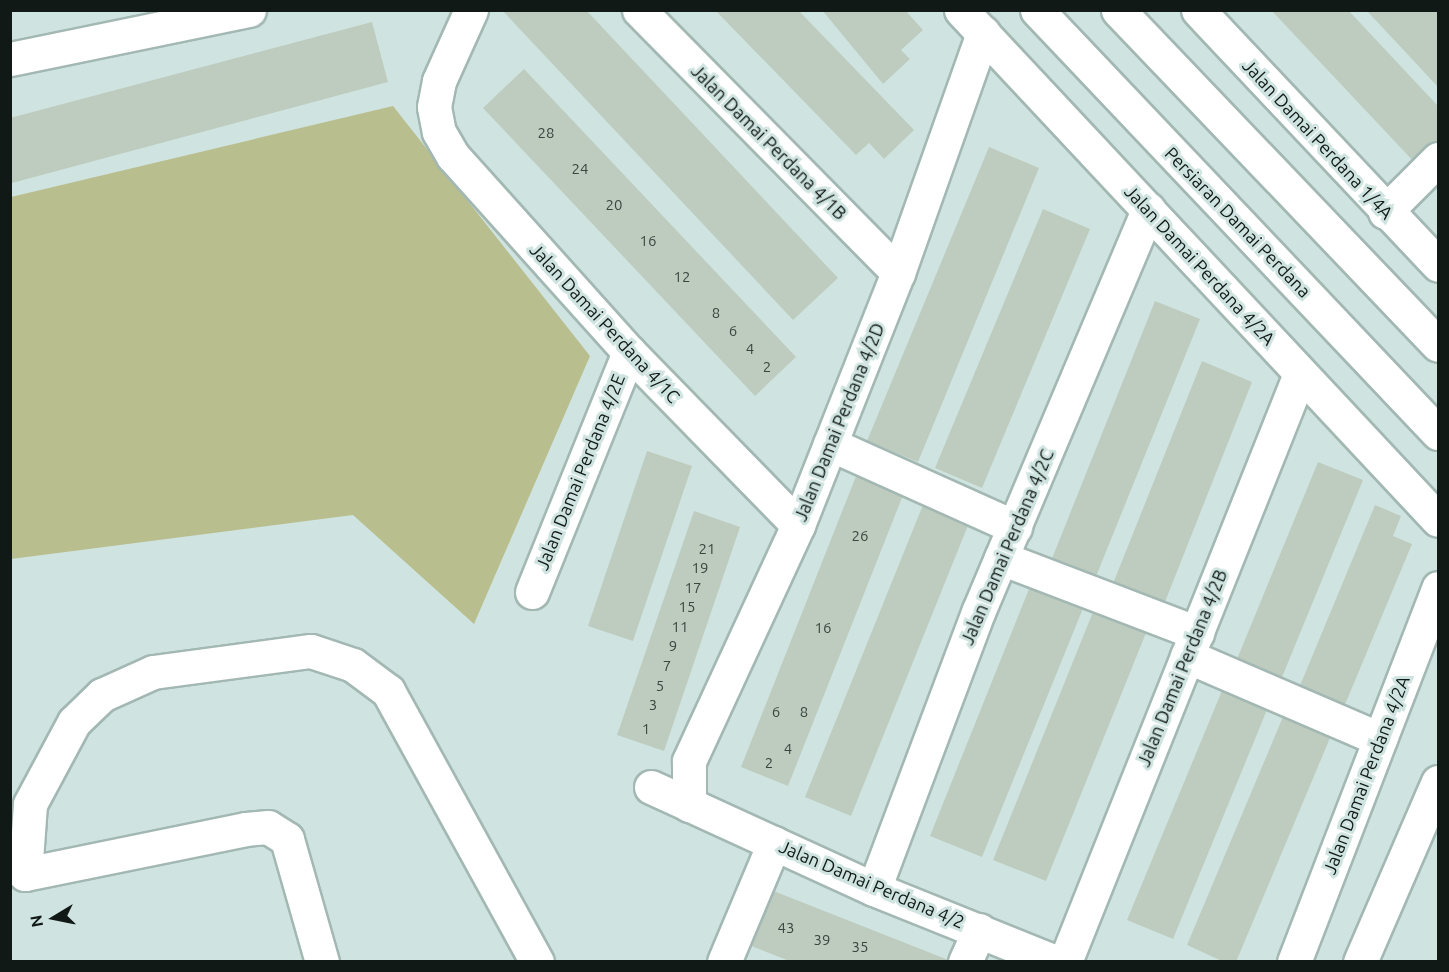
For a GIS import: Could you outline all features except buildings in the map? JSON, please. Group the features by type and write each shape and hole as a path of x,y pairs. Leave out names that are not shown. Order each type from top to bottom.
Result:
{"street":[{"path":"10,59 249,10"},
{"name":"Jalan Damai Perdana 4/1C","path":"471,10 439,81 434,107 439,132 453,156 629,352 798,525"},
{"name":"Jalan Damai Perdana 4/1B","path":"639,10 898,273"},
{"name":"Persiaran Damai Perdana","path":"1036,10 1438,433"},
{"path":"1118,10 1438,345"},
{"name":"Jalan Damai Perdana 1/4A","path":"1198,10 1438,266"},
{"name":"Jalan Damai Perdana 4/2D","path":"689,805 688,761 798,525 898,273 972,22"},
{"name":"Jalan Damai Perdana 4/2A","path":"972,22 1438,520"},
{"path":"1385,212 1438,159"},
{"name":"Jalan Damai Perdana 4/2C","path":"874,889 1001,558 1148,209"},
{"name":"Jalan Damai Perdana 4/2E","path":"532,592 629,352"},
{"name":"Jalan Damai Perdana 4/2B","path":"1065,962 1300,374"},
{"path":"830,444 1015,527"},
{"path":"1001,558 1192,644 1380,739"},
{"name":"Jalan Damai Perdana 4/2A","path":"1294,962 1438,588"},
{"path":"322,962 286,839 268,827 246,829 18,876 30,804 74,722 102,695 153,672 311,651 353,665 388,692 537,962"},
{"path":"1360,962 1438,782"},
{"name":"Jalan Damai Perdana 4/2","path":"651,787 874,889 1056,962"},
{"path":"724,962 774,843"},
{"path":"965,962 979,930"}],"green space":[{"path":"393,106 590,356 474,624 353,515 11,559 11,197"}]}
